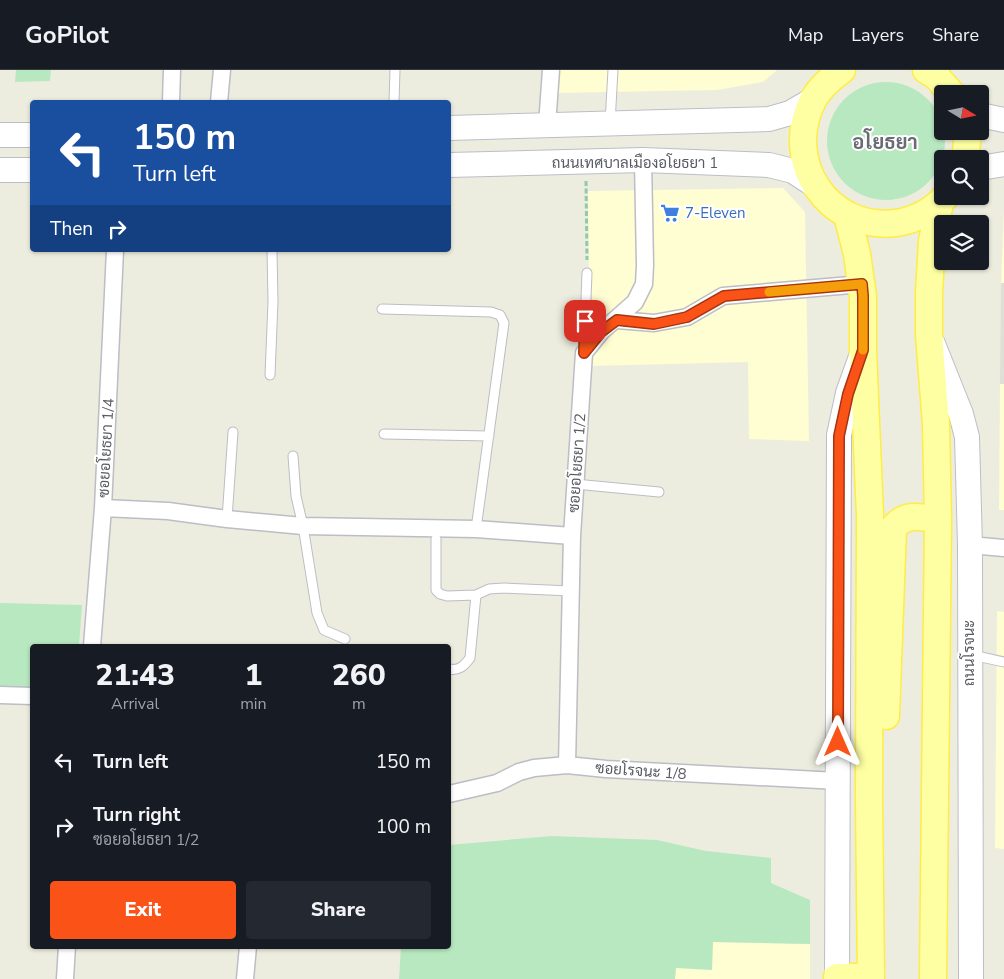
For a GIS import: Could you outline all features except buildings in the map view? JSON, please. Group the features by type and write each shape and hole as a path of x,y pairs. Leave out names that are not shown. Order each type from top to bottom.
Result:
{"main road":[{"path":"842,70 827,83 814,99 805,120 802,143 806,166 824,198 847,215 866,222 885,224 905,222 924,214 936,205"},
{"path":"926,70 950,85"},
{"path":"451,128 769,119 790,112 814,99"},
{"path":"989,117 1004,120"},
{"path":"0,134 30,134"},
{"name":"ถนนเทศบาลเมืองอโยธยา 1","path":"451,164 643,160 770,165 792,171 816,186"},
{"path":"989,166 1004,164"},
{"path":"0,170 30,170"},
{"name":"ถนนโรจนะ","path":"933,979 938,520 936,425 929,334 929,294 932,241 942,205"},
{"path":"847,215 857,254 863,296 863,350 870,516 869,800 871,978 837,978 839,436 848,394 863,350"},
{"name":"ถนนโรจนะ","path":"929,334 967,437 970,546 972,979"},
{"path":"869,800 886,721 893,528 899,520 908,517 938,520"}],"street":[{"path":"171,100 172,70"},
{"path":"219,100 222,70"},
{"path":"547,125 551,70"},
{"path":"584,353 601,332 617,320 635,302 644,284 643,160"},
{"name":"ซอยอโยธยา 1/4","path":"92,644 103,508 115,252"},
{"path":"617,320 654,324 687,317 724,296 862,284"},
{"name":"ซอยอโยธยา 1/2","path":"567,765 572,536 584,353"},
{"path":"103,508 168,511 303,526 476,529 572,536"},
{"path":"970,546 1004,548"},
{"path":"0,695 30,696"},
{"name":"ซอยโรจนะ 1/8","path":"451,794 497,783 519,772 534,768 567,765 606,770 838,781"},
{"path":"65,979 67,949"},
{"path":"245,979 248,949"}],"lane":[{"path":"394,100 395,70"},
{"path":"610,123 613,70"},
{"path":"270,375 273,302 272,252"},
{"name":"ซอยอโยธยา 1/2","path":"584,353 587,273"},
{"path":"382,309 491,312 500,315 504,323 476,529"},
{"path":"227,519 233,432"},
{"path":"384,434 489,436"},
{"path":"293,456 296,496 303,526 317,613 324,630 345,639"},
{"path":"575,484 659,492"},
{"path":"436,539 436,590 440,594 447,596 476,594 489,589 504,588 571,591"},
{"path":"451,669 455,670 464,666 470,658 476,594"},
{"path":"969,654 1004,662"}],"path":[{"path":"586,162 587,273"}],"shaded area":[{"path":"556,70 777,70 763,82 717,90 555,93"},
{"path":"783,188 805,212 809,441 749,439 748,362 590,366 588,191"},
{"path":"1004,210 1004,283 1001,283"},
{"path":"1001,283 1004,283 1004,384 1000,384"},
{"path":"1000,384 1004,384 1004,510 999,510"},
{"path":"997,611 1004,612 1004,849 995,848"},
{"path":"713,942 810,944 810,979 675,979 676,968"}],"green space":[{"path":"16,70 51,70 50,81 15,82"},
{"path":"886,82 909,86 928,99 934,107 934,140 945,140 944,150 934,150 934,175 928,183 909,196 886,200 863,196 844,183 831,164 827,141 831,118 844,99 863,86"},
{"path":"0,603 82,605 79,644 30,644 30,688 0,686"},
{"path":"552,836 657,840 706,851 771,858 771,883 810,900 810,944 713,942 712,970 676,968 675,979 399,979 401,949 451,949 451,845"}],"slow traffic":[{"path":"769,292 862,284 863,350"}],"place":[{"name":"7-Eleven","path":"670,213"}],"district":[{"name":"อโยธยา","path":"885,142"}],"route":[{"path":"585,321 584,353 601,332 617,320 654,324 687,317 724,296 862,284 863,350 848,394 839,436 838,742"}]}
